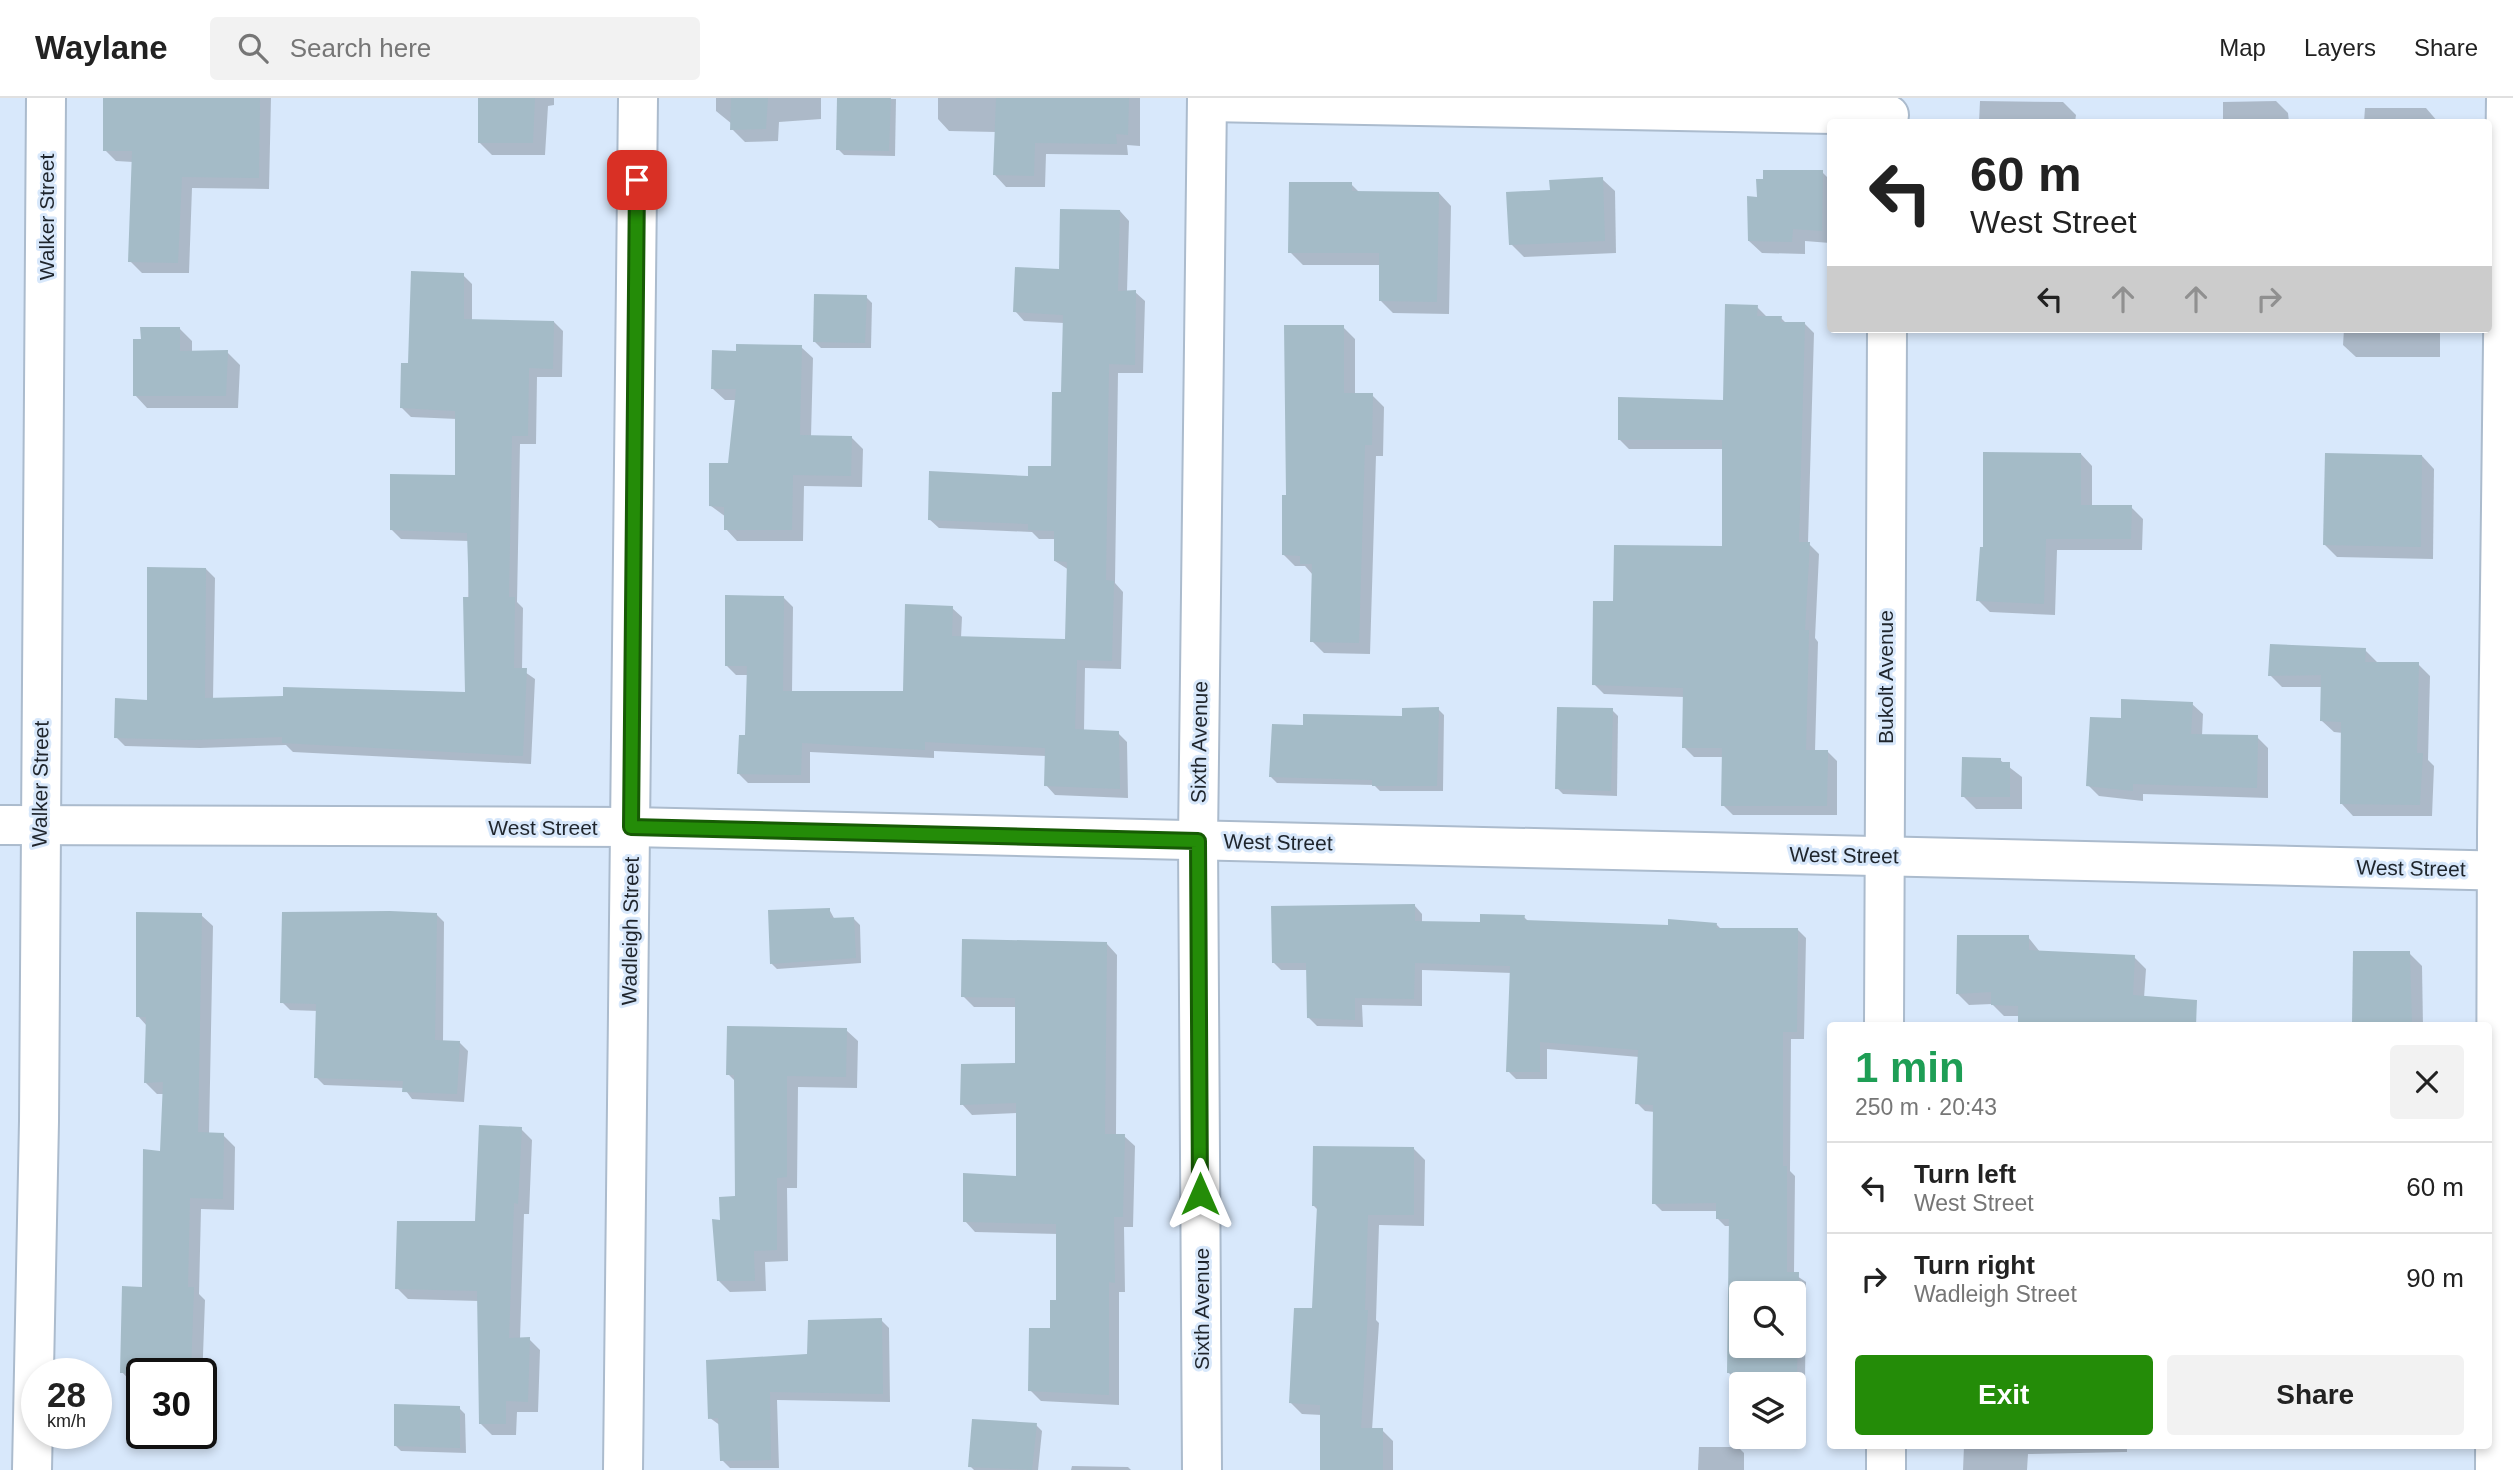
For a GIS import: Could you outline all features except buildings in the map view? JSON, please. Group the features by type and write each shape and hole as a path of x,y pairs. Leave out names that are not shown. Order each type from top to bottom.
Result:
{"street":[{"name":"Walker Street","path":"32,1470 39,1121 46,98"},
{"name":"Wadleigh Street","path":"623,1470 638,98"},
{"path":"2495,1470 2505,870 2507,98"},
{"path":"1207,100 1889,112"},
{"name":"Sixth Avenue","path":"1202,1470 1198,841 1207,100"},
{"name":"Bukolt Avenue","path":"1884,1022 1887,333"},
{"name":"West Street","path":"0,825 631,827 2505,870"},
{"path":"1886,1449 1886,1470"}],"route":[{"path":"637,180 631,827 1198,841 1200,1194"}]}
